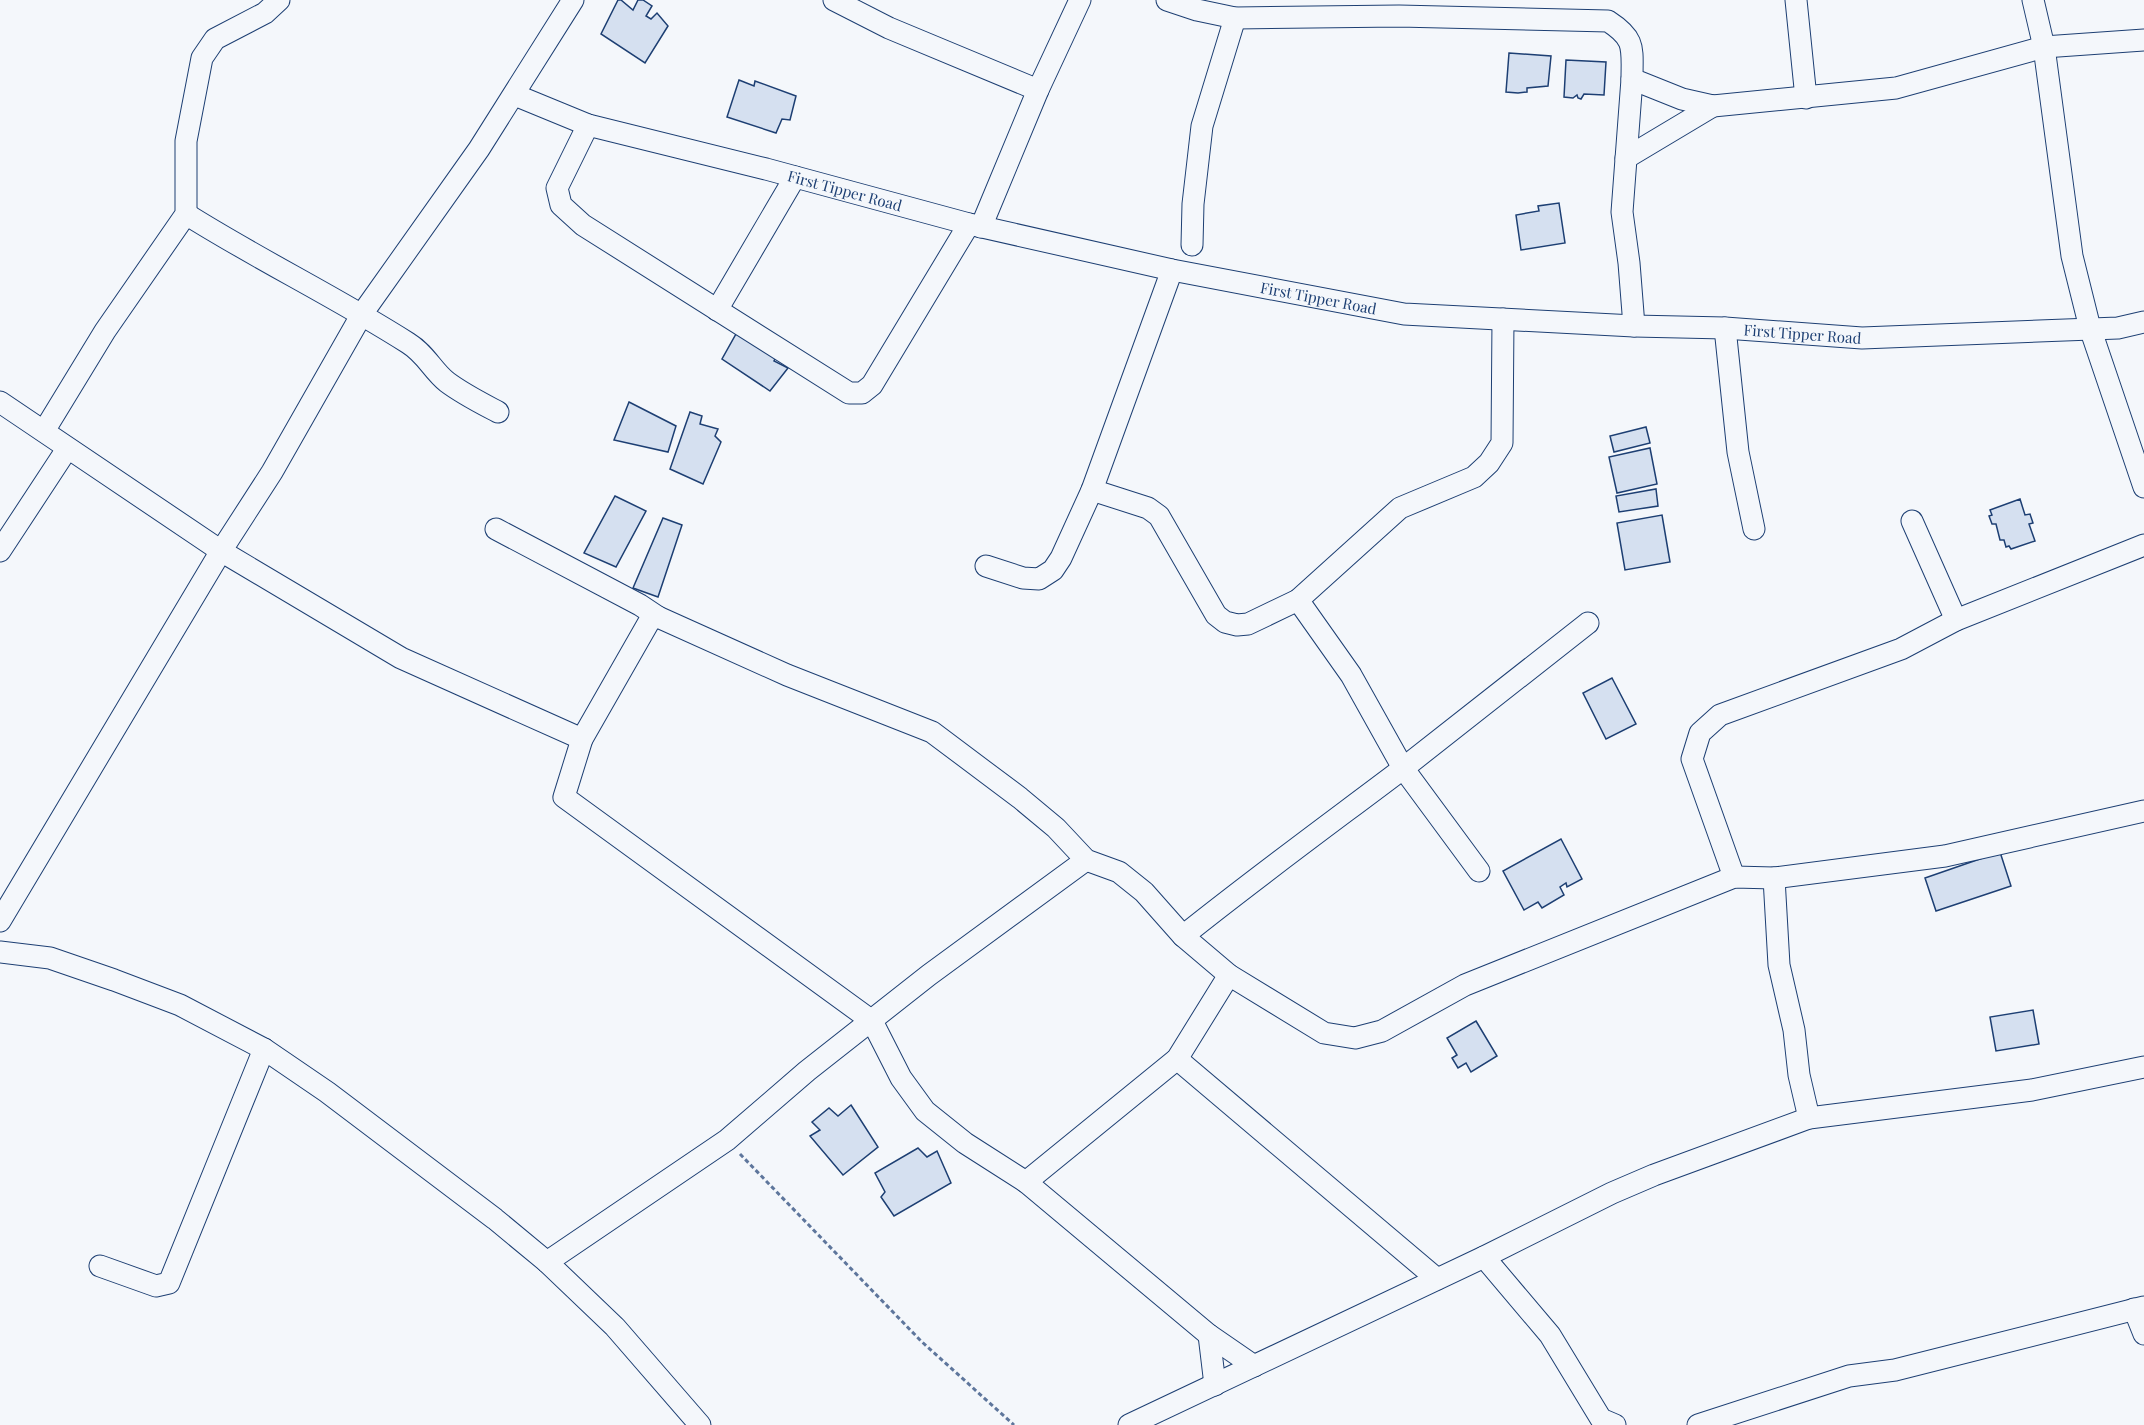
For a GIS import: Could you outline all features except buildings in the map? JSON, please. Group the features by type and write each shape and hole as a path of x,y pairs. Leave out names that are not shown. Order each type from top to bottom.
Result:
{"street":[{"path":"44,431 105,332 186,214 186,141 202,58 215,39 265,13 279,0"},
{"path":"834,0 889,28 1038,90"},
{"path":"588,125 557,188 561,205 583,225 849,393 862,393 872,385 975,226 1080,0"},
{"path":"1167,0 1197,10 1235,18 1399,16 1608,21 1624,31 1632,46 1632,79 1622,212 1634,326"},
{"path":"1796,0 1806,98"},
{"path":"2032,0 2044,47 2072,256 2090,328 2144,487"},
{"path":"0,921 221,551 272,472 362,314 515,95 565,3"},
{"path":"1192,245 1193,204 1202,126 1235,18"},
{"path":"1632,79 1683,99 1713,106 1896,88 2044,47 2144,40"},
{"name":"First Tipper Road","path":"515,95 588,125 795,177 975,226 1172,270 1404,314 1634,326 1725,328 1862,338 2118,328 2144,322"},
{"path":"1626,158 1713,106"},
{"path":"717,310 795,177"},
{"path":"186,214 227,240 362,314 421,351 445,381 472,399 498,412"},
{"path":"986,566 1023,578 1039,579 1053,570 1061,558 1092,490 1172,270"},
{"path":"1092,490 1148,508 1158,516 1216,615 1225,622 1237,626 1248,624 1298,600 1400,508 1474,477 1489,463 1502,443 1503,319"},
{"path":"1725,328 1738,452 1754,529"},
{"path":"0,402 221,551 401,658 582,740"},
{"path":"0,551 67,449"},
{"path":"1912,521 1956,620"},
{"path":"496,529 640,605 658,617 787,675 932,732 1020,798 1056,828 1086,860 1119,872 1144,892 1183,936 1229,975 1324,1033 1355,1038 1382,1031 1466,985 1734,877 1774,878 1945,856 2144,811"},
{"path":"1734,877 1692,759 1700,732 1720,715 1901,649 1956,620 2144,546"},
{"path":"1298,600 1351,675 1403,768 1479,871"},
{"path":"658,617 650,620 582,740 564,796 872,1021 901,1078 925,1111 965,1143 1026,1182 1209,1335 1254,1366"},
{"path":"1183,936 1588,623"},
{"path":"547,1263 727,1140 807,1071 929,975 1086,860"},
{"path":"1774,878 1779,965 1794,1030 1799,1075 1809,1118"},
{"path":"0,952 50,958 136,988 180,1005 264,1049 345,1106 495,1219 547,1263 615,1327 700,1425"},
{"path":"1026,1182 1177,1059 1229,975"},
{"path":"100,1266 156,1286 169,1283 264,1049"},
{"path":"1177,1059 1437,1279"},
{"path":"1129,1425 1484,1257 1612,1193 1654,1175 1809,1118 2032,1090 2144,1067"},
{"path":"1484,1257 1550,1335 1605,1423"},
{"path":"1698,1425 1849,1376 1896,1370 2139,1308 2144,1334"},
{"path":"1209,1335 1215,1385"}],"path":[{"path":"727,1140 921,1341 1014,1425"}]}
